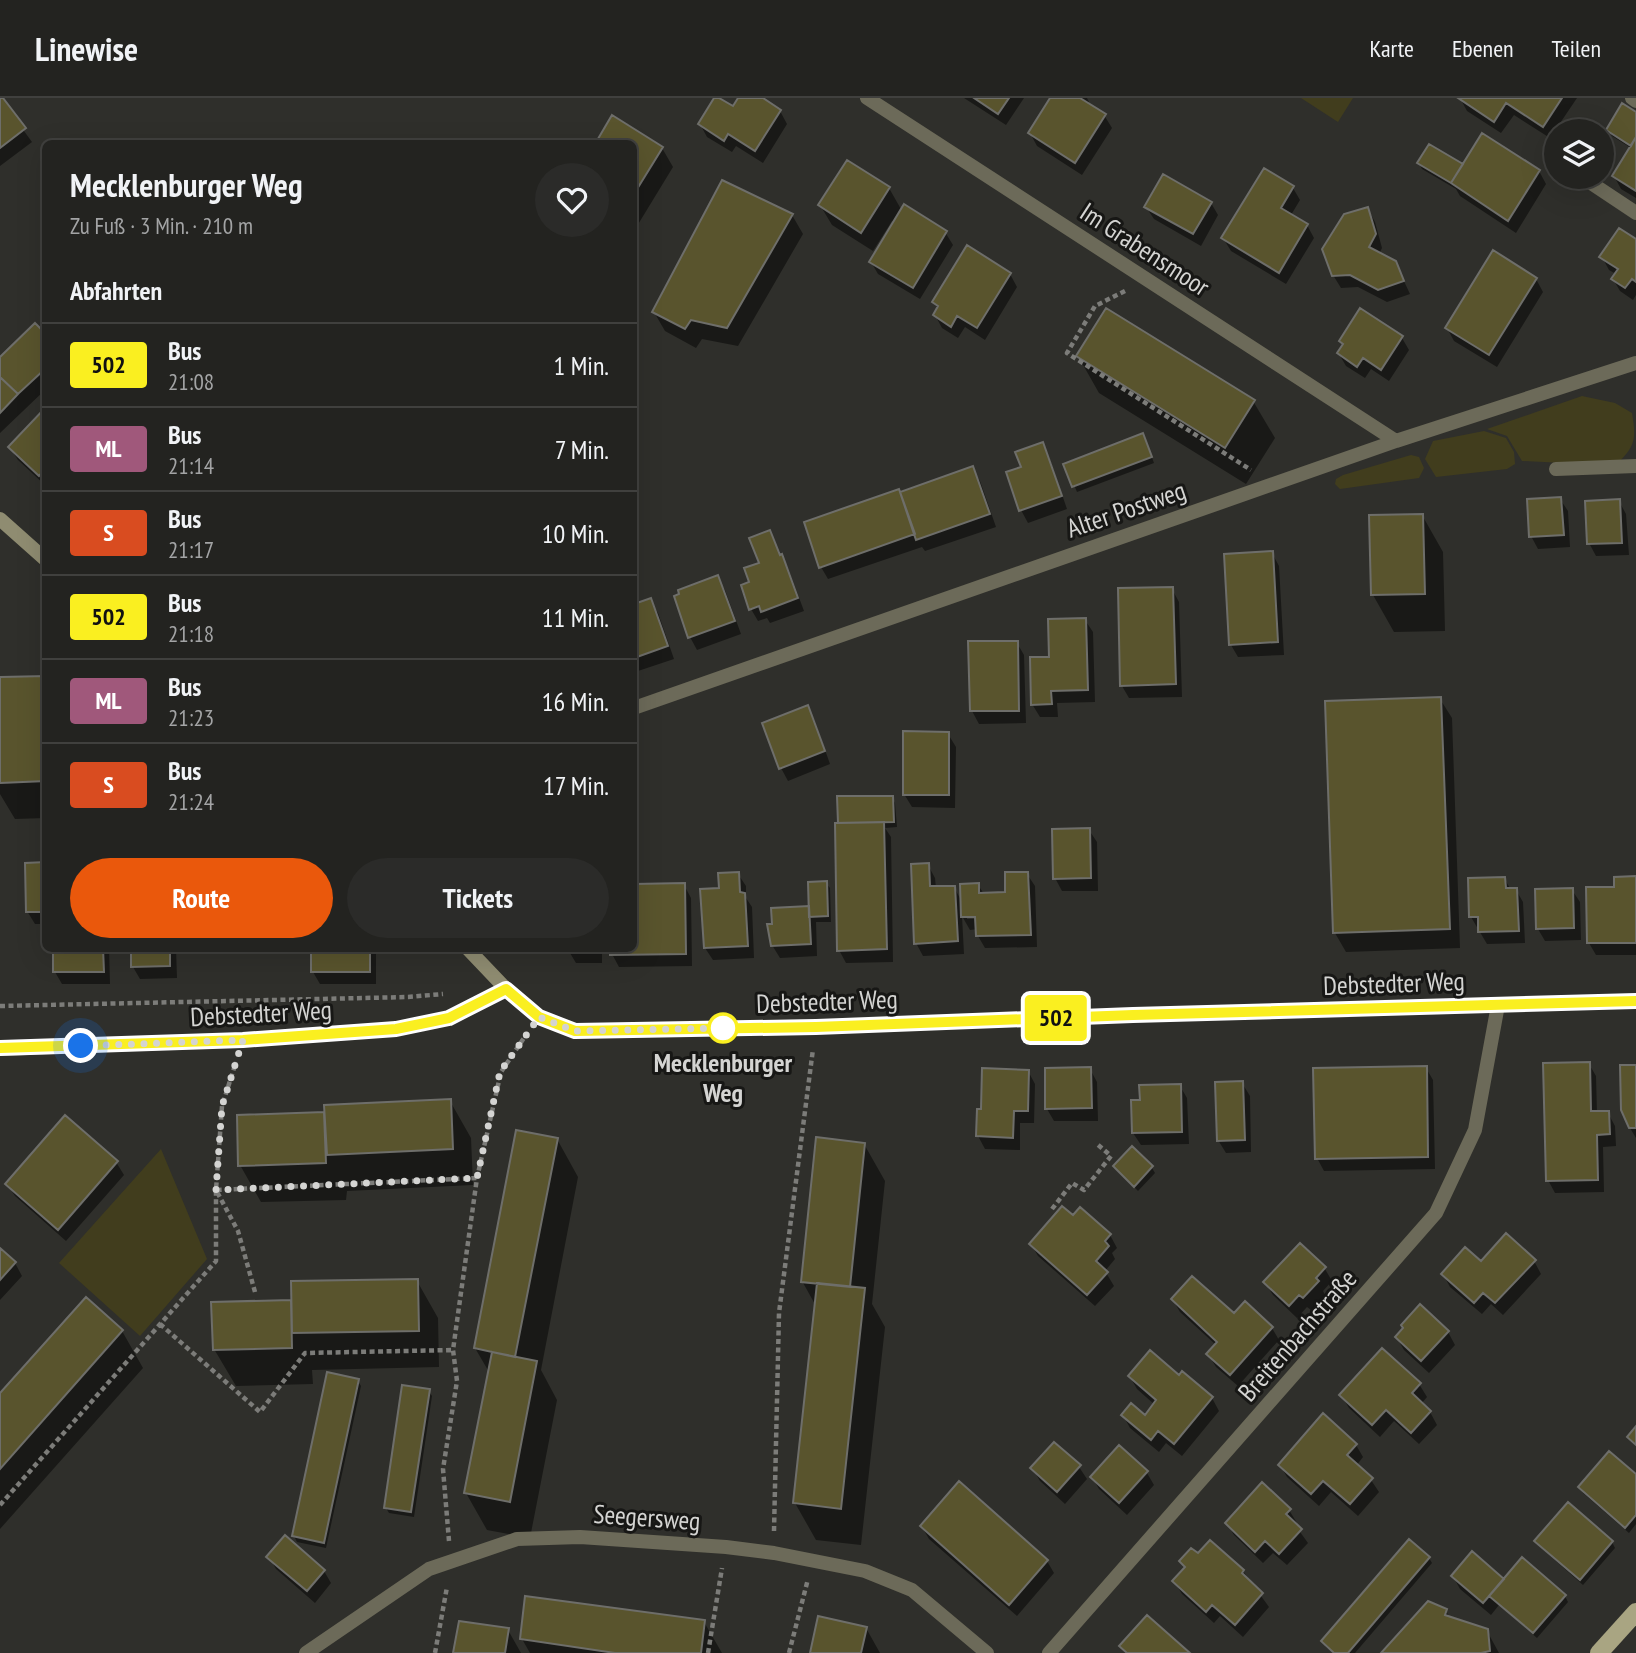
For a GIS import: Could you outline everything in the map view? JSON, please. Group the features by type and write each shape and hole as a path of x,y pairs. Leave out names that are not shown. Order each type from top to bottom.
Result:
{"main road":[{"path":"1599,1653 1636,1612"}],"street":[{"name":"Im Grabensmoor","path":"867,98 1396,441"},
{"path":"1600,189 1636,213"},
{"name":"Alter Postweg","path":"637,707 1396,441 1636,363"},
{"path":"1556,469 1636,466"},
{"path":"0,519 42,556"},
{"path":"471,952 506,989"},
{"name":"Debstedter Weg","path":"0,1048 243,1040 396,1029 449,1018 506,989 539,1017 575,1031 816,1027 1636,1001"},
{"name":"Breitenbachstraße","path":"1049,1653 1436,1213 1475,1130 1498,1005"},
{"name":"Seegersweg","path":"306,1653 429,1569 517,1539 580,1537 726,1547 774,1553 865,1571 912,1590 987,1653"}],"path":[{"path":"1138,274 1124,293 1095,306 1067,353 1272,484"},
{"path":"0,1006 445,994"},
{"path":"435,1653 451,1561 443,1469 457,1381 453,1350 477,1178 500,1072 539,1017"},
{"path":"774,1553 779,1313 816,1027"},
{"path":"0,1505 216,1261 216,1190 222,1106 243,1040"},
{"path":"1052,1209 1072,1183 1084,1190 1111,1156 1097,1144"},
{"path":"216,1190 477,1178"},
{"path":"216,1190 238,1231 254,1292"},
{"path":"160,1324 260,1412 305,1353 453,1350"},
{"path":"708,1653 726,1547"},
{"path":"789,1653 813,1560"}],"shaded area":[{"path":"1301,98 1353,98 1338,122"},
{"path":"1582,396 1615,403 1632,413 1632,445 1619,462 1584,464 1522,461 1507,436 1487,429"},
{"path":"1484,431 1506,438 1514,452 1515,464 1507,469 1436,477 1425,459 1433,441"},
{"path":"1411,455 1419,457 1424,468 1419,478 1340,489 1335,484 1336,479 1343,475"},
{"path":"161,1149 207,1259 140,1336 59,1263"}],"building":[{"path":"0,98 3,98 26,128 0,148"},
{"path":"714,98 733,106 738,98 763,98 781,110 755,151 728,134 724,141 698,124"},
{"path":"974,98 1009,98 998,114"},
{"path":"1050,98 1080,98 1106,114 1075,163 1028,133"},
{"path":"1458,98 1562,98 1548,119 1544,119 1543,127 1506,103 1494,122"},
{"path":"1622,103 1636,112 1636,137 1631,146 1614,135 1613,119"},
{"path":"612,115 663,147 637,189 637,140 597,140"},
{"path":"1482,133 1540,170 1508,221 1451,183"},
{"path":"1636,137 1636,191 1614,177 1614,173"},
{"path":"1429,144 1463,164 1451,183 1417,163"},
{"path":"847,160 890,187 861,233 818,205"},
{"path":"1264,168 1294,186 1281,208 1308,224 1279,273 1221,238"},
{"path":"1163,174 1212,202 1193,234 1144,207"},
{"path":"722,180 793,214 727,328 691,320 685,329 652,312"},
{"path":"904,204 947,231 913,288 869,262"},
{"path":"1368,207 1376,234 1369,247 1396,261 1404,281 1378,290 1350,275 1332,276 1322,249 1344,214"},
{"path":"1619,228 1636,239 1636,282 1632,279 1625,288 1611,279 1618,269 1599,257"},
{"path":"967,245 1011,273 977,328 957,316 951,327 933,315 938,306 932,302"},
{"path":"1493,250 1537,278 1489,355 1445,328"},
{"path":"1106,308 1255,400 1225,448 1076,356"},
{"path":"1360,308 1403,336 1381,370 1363,358 1357,367 1337,353 1343,344 1339,341"},
{"path":"35,323 42,330 42,372 18,394 0,377 0,357"},
{"path":"0,377 18,394 0,413"},
{"path":"42,411 42,473 39,476 8,447"},
{"path":"1143,433 1152,457 1072,487 1063,464"},
{"path":"1043,442 1062,496 1019,511 1006,472 1021,467 1015,452"},
{"path":"973,466 990,514 916,540 900,492"},
{"path":"899,489 915,534 819,568 804,522"},
{"path":"1561,497 1564,535 1529,537 1527,499"},
{"path":"1620,499 1622,543 1587,544 1585,501"},
{"path":"1423,514 1425,594 1371,595 1369,515"},
{"path":"770,530 798,598 761,612 759,606 749,610 741,585 749,582 744,568 759,563 749,538"},
{"path":"1273,551 1278,642 1229,645 1224,554"},
{"path":"718,575 735,621 688,638 674,596 679,594 678,590"},
{"path":"1173,587 1176,684 1120,686 1118,588"},
{"path":"651,598 668,646 637,657 637,603"},
{"path":"1086,618 1088,690 1051,691 1052,704 1031,705 1030,657 1049,657 1048,619"},
{"path":"968,641 1018,641 1019,711 970,711"},
{"path":"42,676 42,781 0,783 0,677"},
{"path":"1441,697 1450,929 1333,933 1325,701"},
{"path":"808,705 825,751 779,769 762,723"},
{"path":"903,731 949,732 949,795 903,795"},
{"path":"837,796 893,796 894,822 838,823"},
{"path":"884,822 887,949 837,951 835,823"},
{"path":"1090,828 1091,878 1053,879 1052,829"},
{"path":"42,862 42,912 26,912 25,863"},
{"path":"929,863 930,886 955,886 958,941 914,944 911,864"},
{"path":"739,872 740,892 745,893 748,946 704,948 700,889 719,888 718,873"},
{"path":"1005,872 1028,872 1031,935 976,936 975,917 961,917 960,884 979,883 979,893 1005,892"},
{"path":"1636,876 1636,943 1587,943 1586,887 1614,887 1614,877"},
{"path":"1505,877 1506,888 1517,888 1519,931 1478,932 1478,917 1469,917 1468,878"},
{"path":"827,881 828,916 809,917 808,882"},
{"path":"685,883 686,954 610,955 610,952 637,952 637,884"},
{"path":"1573,888 1574,928 1536,929 1535,889"},
{"path":"809,906 811,944 771,946 767,924 772,924 771,908"},
{"path":"53,952 103,952 104,972 53,972"},
{"path":"131,952 170,952 170,966 131,967"},
{"path":"311,952 370,952 370,972 311,972"},
{"path":"1590,1062 1591,1111 1609,1111 1610,1134 1597,1135 1598,1180 1546,1181 1543,1063"},
{"path":"1620,1065 1636,1065 1636,1128 1629,1128 1621,1110"},
{"path":"1427,1066 1428,1157 1315,1159 1313,1068"},
{"path":"1091,1067 1092,1108 1045,1109 1045,1068"},
{"path":"982,1068 1029,1070 1028,1111 1014,1111 1013,1138 976,1136 977,1109 981,1109"},
{"path":"1243,1081 1245,1140 1217,1141 1215,1082"},
{"path":"1181,1084 1182,1132 1132,1133 1131,1100 1140,1100 1139,1085"},
{"path":"451,1099 453,1149 327,1155 324,1105"},
{"path":"324,1112 326,1163 238,1166 237,1115"},
{"path":"65,1115 118,1161 58,1230 5,1184"},
{"path":"516,1130 558,1138 515,1357 474,1348"},
{"path":"816,1137 865,1143 850,1287 801,1282"},
{"path":"1132,1146 1153,1166 1134,1187 1113,1166"},
{"path":"1062,1206 1073,1215 1080,1207 1111,1234 1105,1241 1109,1246 1096,1261 1108,1272 1087,1295 1029,1244"},
{"path":"1506,1233 1536,1260 1495,1303 1483,1293 1474,1303 1441,1274 1465,1247 1481,1261"},
{"path":"1300,1243 1326,1267 1316,1278 1319,1281 1303,1298 1299,1295 1289,1306 1263,1282"},
{"path":"0,1248 16,1262 0,1280"},
{"path":"1192,1276 1234,1313 1245,1301 1273,1327 1230,1375 1206,1354 1217,1342 1171,1299"},
{"path":"418,1279 419,1331 292,1333 291,1281"},
{"path":"817,1283 865,1288 841,1509 793,1503"},
{"path":"86,1297 123,1330 0,1469 0,1393"},
{"path":"291,1300 292,1348 213,1350 211,1302"},
{"path":"1420,1304 1449,1331 1421,1361 1395,1337 1403,1328 1401,1325"},
{"path":"1382,1348 1421,1383 1412,1393 1431,1411 1411,1433 1386,1410 1372,1425 1339,1395"},
{"path":"1150,1350 1179,1375 1182,1371 1213,1397 1174,1444 1158,1431 1151,1440 1121,1415 1131,1403 1145,1415 1156,1400 1128,1376"},
{"path":"492,1352 537,1361 510,1502 464,1493"},
{"path":"327,1372 359,1379 324,1543 292,1536"},
{"path":"402,1385 430,1389 411,1512 384,1508"},
{"path":"1323,1413 1357,1444 1347,1455 1373,1478 1350,1504 1323,1481 1311,1494 1278,1465"},
{"path":"1636,1426 1636,1445 1627,1437"},
{"path":"1054,1442 1081,1465 1057,1492 1030,1468"},
{"path":"1119,1445 1148,1471 1119,1503 1090,1477"},
{"path":"1609,1451 1636,1474 1636,1515 1625,1528 1578,1487"},
{"path":"959,1481 1048,1560 1009,1605 920,1526"},
{"path":"1262,1482 1291,1509 1286,1514 1302,1529 1279,1554 1265,1541 1255,1552 1225,1523"},
{"path":"1568,1502 1613,1541 1580,1580 1534,1541"},
{"path":"285,1535 325,1570 307,1591 266,1557"},
{"path":"1409,1539 1430,1557 1348,1653 1334,1653 1321,1641"},
{"path":"1210,1540 1244,1570 1242,1573 1263,1593 1235,1625 1212,1605 1206,1612 1172,1581 1185,1567 1179,1561 1191,1548 1198,1553"},
{"path":"1472,1551 1504,1579 1483,1603 1451,1576"},
{"path":"1522,1557 1566,1595 1533,1633 1489,1596"},
{"path":"525,1596 705,1620 701,1653 615,1653 520,1639"},
{"path":"1428,1601 1447,1609 1445,1615 1488,1629 1490,1651 1381,1653"},
{"path":"1147,1615 1190,1653 1127,1653 1119,1646"},
{"path":"818,1616 867,1627 861,1653 810,1653"},
{"path":"459,1621 509,1628 505,1653 453,1653"}],"bus line":[{"name":"502","path":"0,1048 243,1040 396,1029 449,1018 506,989 539,1017 575,1031 816,1027 1636,1001"}],"place":[{"name":"Mecklenburger Weg","path":"723,1028"}],"route":[{"path":"81,1046 243,1040 222,1106 216,1190 477,1178 500,1072 539,1017 575,1031 723,1028"}]}
